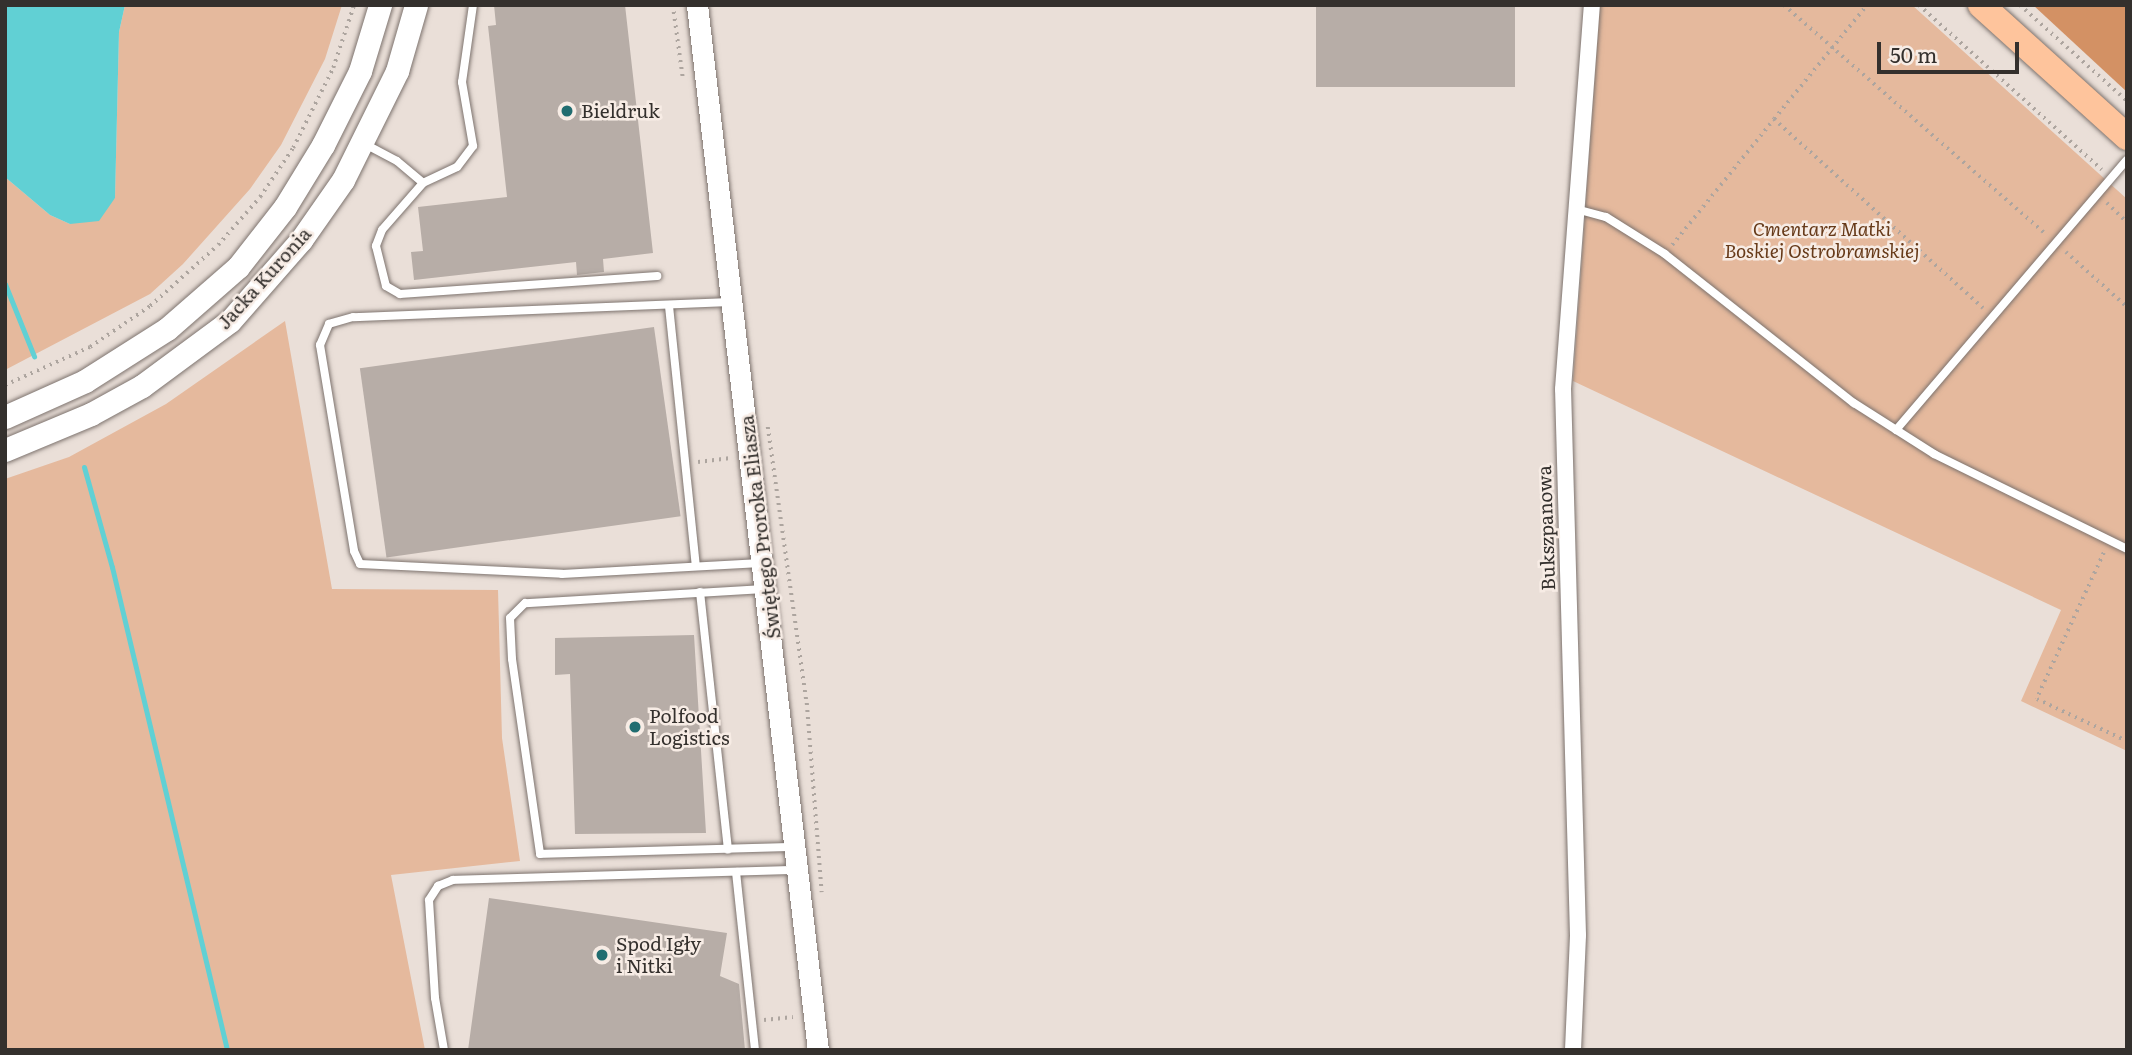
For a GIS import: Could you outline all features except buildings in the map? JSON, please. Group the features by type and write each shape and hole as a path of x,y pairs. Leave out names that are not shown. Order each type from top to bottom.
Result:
{"highway":[{"path":"1981,5 2127,137"}],"main road":[{"name":"Jacka Kuronia","path":"5,417 85,381 167,329 238,267 285,207 323,145 360,71 380,5"},
{"name":"Jacka Kuronia","path":"5,450 91,414 142,386 230,321 301,240 363,143 397,71 416,5"}],"street":[{"name":"Świętego Proroka Eliasza","path":"697,5 765,562 818,1050"},
{"name":"Bukszpanowa","path":"1573,1050 1578,934 1563,389 1573,209 1592,5"}],"lane":[{"path":"473,5 462,82 473,146 457,167 423,183 382,230 376,246 386,286 400,294 657,276"},
{"path":"363,143 397,161 423,183"},
{"path":"1896,430 2127,160"},
{"path":"1573,209 1606,218 1665,254 1818,376 1896,430 2000,489 2127,549"},
{"path":"733,302 353,317 328,324 320,345 354,551 360,564 380,568 562,574 765,562"},
{"path":"669,306 696,566"},
{"path":"767,589 525,603 510,618 512,659 540,853 797,847"},
{"path":"700,592 728,849"},
{"path":"444,1050 435,998 429,900 438,886 453,880 800,870"},
{"path":"736,872 755,1050"}],"path":[{"path":"5,385 90,347 150,306 218,245 260,197 293,148 333,68 354,5"},
{"path":"673,5 679,39"},
{"path":"1784,5 2127,306"},
{"path":"1665,254 1867,5"},
{"path":"1919,5 2112,179"},
{"path":"2020,5 2127,102"},
{"path":"1774,119 1992,317"},
{"path":"2098,195 2127,222"},
{"path":"685,463 730,458"},
{"path":"2109,541 2037,699 2127,741"},
{"path":"773,1019 793,1017"}],"green space":[{"path":"125,5 342,5 325,59 281,145 250,189 183,264 150,294 5,370 5,177 50,215 70,224 115,198 119,32"},
{"name":"Cmentarz Matki Boskiej Ostrobramskiej","path":"1600,5 1912,5 2127,199 2127,751 2021,701 2061,610 1573,381"},
{"path":"285,321 332,589 498,590 502,738 520,861 391,875 425,1050 5,1050 5,479 69,457 166,404"}],"shaded area":[{"path":"2033,5 2127,5 2127,92"}],"water":[{"path":"5,5 125,5 119,32 115,198 99,221 70,224 50,215 5,177"}],"waterway":[{"path":"5,284 34,356"},
{"path":"84,467 112,567 227,1050"}],"place":[{"name":"Bieldruk","path":"567,111"},
{"name":"Polfood Logistics","path":"635,727"},
{"name":"Spod Igły i Nitki","path":"602,955"}]}
